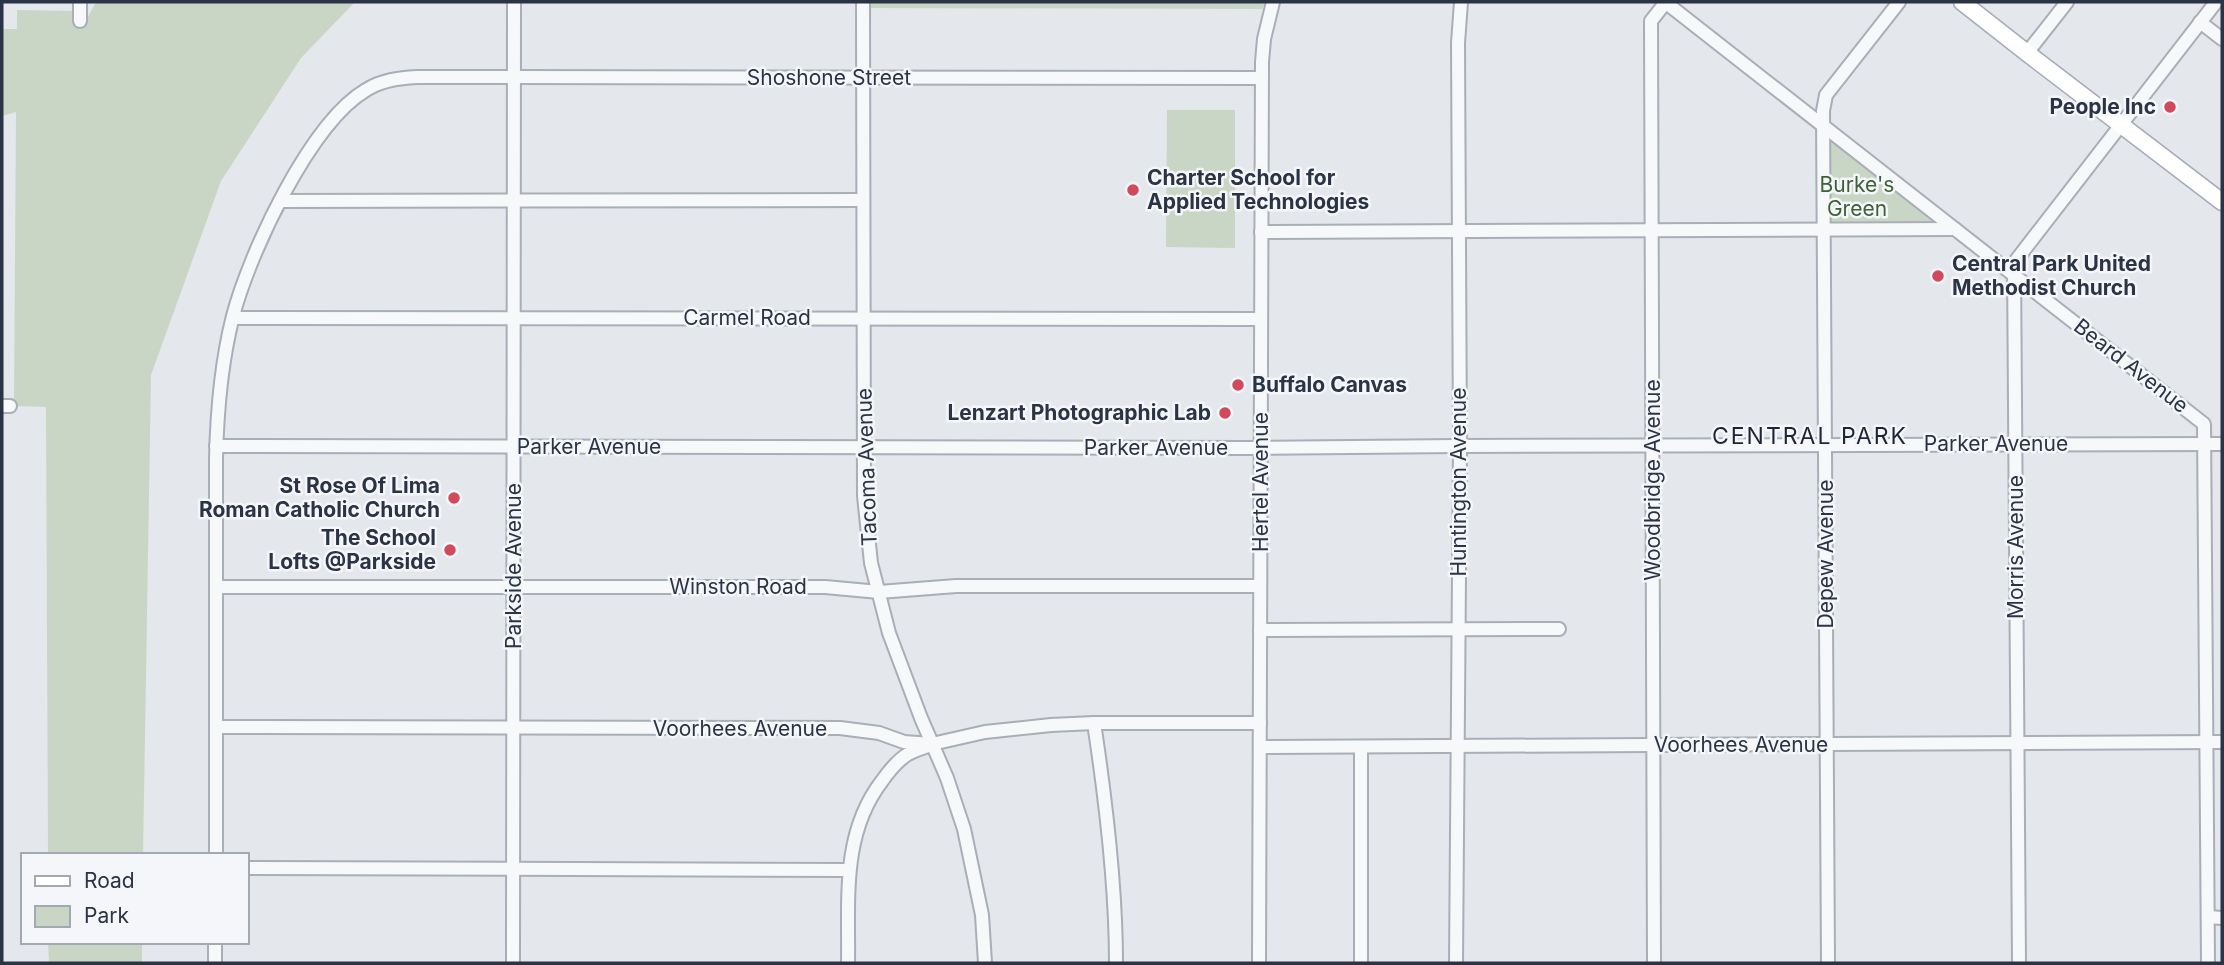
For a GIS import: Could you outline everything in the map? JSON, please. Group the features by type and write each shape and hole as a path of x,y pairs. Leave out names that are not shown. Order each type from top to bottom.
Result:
{"main road":[{"path":"1962,2 2222,202"}],"street":[{"path":"80,2 80,21"},
{"name":"Parkside Avenue","path":"513,963 514,2"},
{"name":"Tacoma Avenue","path":"863,2 866,518 872,563 896,656 947,778 964,830 982,915 985,963"},
{"name":"Hertel Avenue","path":"1259,963 1262,78 1264,39 1273,2"},
{"name":"Huntington Avenue","path":"1456,963 1460,446 1458,43 1461,2"},
{"name":"Beard Avenue","path":"1665,2 2204,424 2208,963"},
{"name":"Woodbridge Avenue","path":"1654,963 1651,21 1665,2"},
{"name":"Depew Avenue","path":"1828,963 1823,126 1826,95 1899,2"},
{"path":"2027,53 2067,2"},
{"name":"Morris Avenue","path":"2019,963 2014,263 2217,2"},
{"path":"2200,22 2222,39"},
{"name":"Shoshone Street","path":"216,853 216,446 221,379 233,317 250,261 280,201 308,155 341,112 364,91 379,83 417,77 1262,78"},
{"path":"280,201 863,200"},
{"path":"1261,232 1955,229"},
{"name":"Carmel Road","path":"233,317 1261,319"},
{"name":"Parker Avenue","path":"216,446 1261,448 2222,444"},
{"name":"Winston Road","path":"216,587 825,587 879,592 956,586 1260,586"},
{"path":"1260,630 1559,629"},
{"path":"1094,723 1109,835 1116,963"},
{"name":"Voorhees Avenue","path":"216,727 840,729 869,731 904,741 932,744 998,730 1094,723 1260,723"},
{"name":"Voorhees Avenue","path":"1260,747 2222,742"},
{"path":"848,963 849,870 855,832 863,809 891,769 908,755 932,744"},
{"path":"1361,747 1361,963"},
{"path":"248,868 849,870"},
{"path":"2208,917 2222,918"},
{"path":"215,944 215,963"}],"green space":[{"path":"96,2 355,2 301,58 221,181 151,375 143,853 48,853 46,407 14,406 16,112 2,116 2,29 17,29 17,10 74,11 74,23 84,24"},
{"path":"869,2 1265,2 1262,9 869,8"},
{"path":"1167,110 1235,110 1235,248 1166,247"},
{"name":"Burke's Green","path":"1828,138 1939,224 1830,224"},
{"path":"48,944 142,944 142,963 49,963"}],"place":[{"name":"People Inc","path":"2170,107"},
{"name":"Charter School for Applied Technologies","path":"1133,190"},
{"name":"Central Park United Methodist Church","path":"1938,276"},
{"name":"Buffalo Canvas","path":"1238,385"},
{"name":"Lenzart Photographic Lab","path":"1225,413"},
{"name":"St Rose Of Lima Roman Catholic Church","path":"454,498"},
{"name":"The School Lofts @Parkside","path":"450,550"}],"district":[{"name":"CENTRAL PARK","path":"1810,436"}]}
